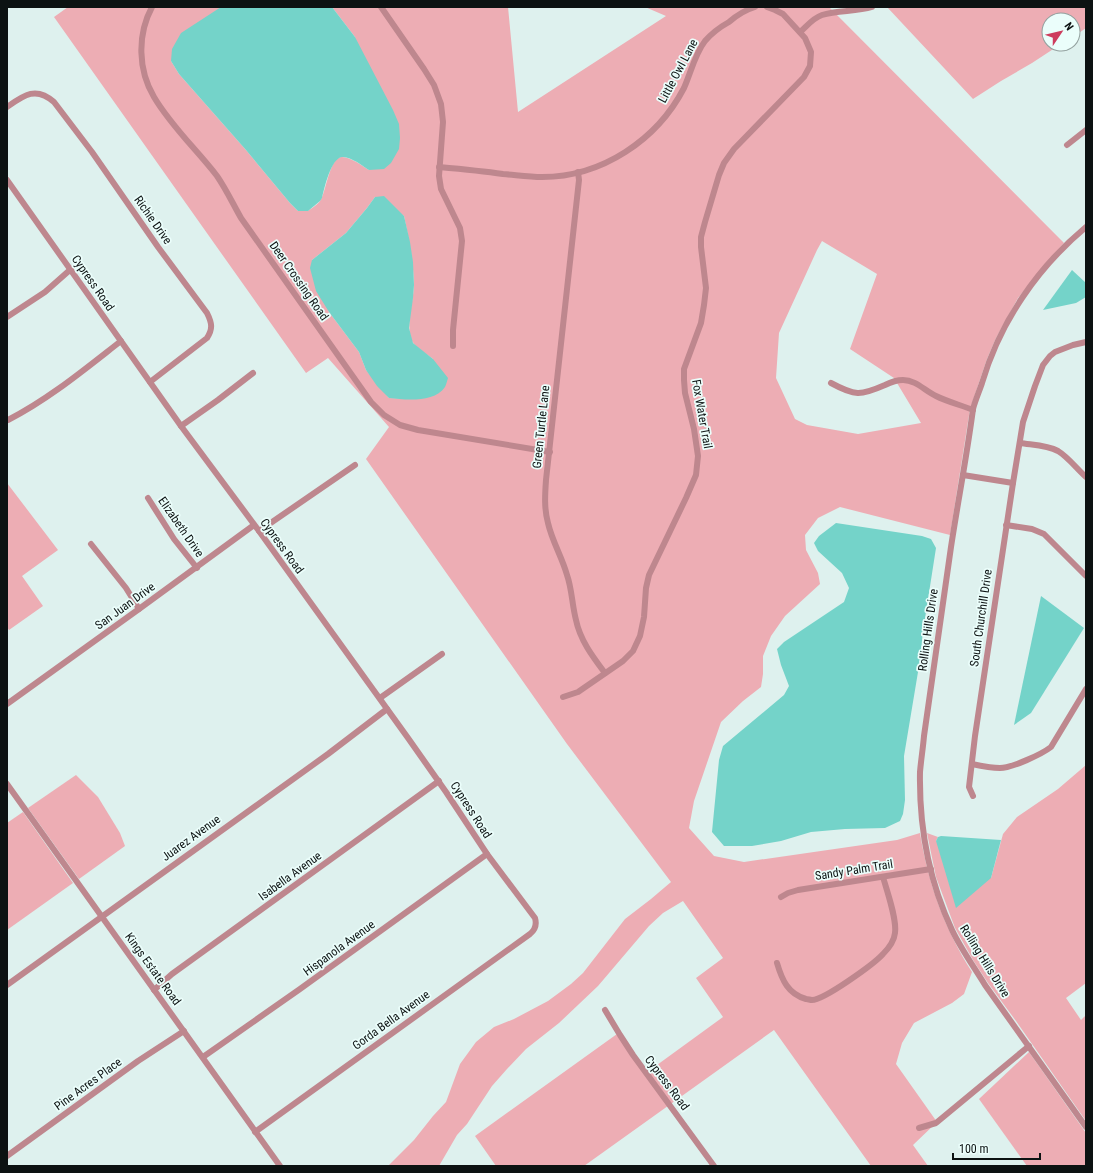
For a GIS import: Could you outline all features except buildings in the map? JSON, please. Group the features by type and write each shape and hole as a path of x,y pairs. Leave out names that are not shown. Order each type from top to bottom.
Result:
{"street":[{"name":"Deer Crossing Road","path":"152,7 145,23 141,50 142,63 146,79 154,97 169,118 217,177 241,218 371,402 384,415 400,425 418,430 550,452"},
{"path":"381,7 434,85 441,104 443,122 438,176 441,189 460,228 462,241 453,330 453,346"},
{"name":"Little Owl Lane","path":"439,167 543,177 587,170 620,156 651,133 676,102 705,41 713,33 743,11 755,7"},
{"path":"767,7 783,14 800,32 813,20 822,15 872,7"},
{"name":"Fox Water Trail","path":"563,697 578,692 623,661 633,651 640,636 649,575 696,475 698,456 694,428 685,393 684,369 700,323 704,305 706,288 701,237 704,222 724,162 734,149 804,77 810,66 810,52 805,38 800,32"},
{"name":"Richie Drive","path":"7,107 21,97 32,93 48,96 54,102 92,152 158,247 208,314 212,325 206,338 150,382"},
{"path":"1067,145 1086,130"},
{"name":"Green Turtle Lane","path":"578,172 579,180 546,480 545,502 548,523 565,566 576,621 582,638 589,651 605,674"},
{"name":"Cypress Road","path":"7,180 181,426 259,531 439,781 487,854 533,914 536,925"},
{"name":"Rolling Hills Drive","path":"1086,227 1048,264 1020,300 996,346 973,410 957,510 920,770 920,805 926,848 938,892 952,930 985,985 1086,1127"},
{"path":"7,317 45,292 71,269"},
{"path":"8,420 53,393 121,341"},
{"name":"South Churchill Drive","path":"973,796 969,787 974,736 1012,482 1023,422 1043,365 1050,356 1055,352 1073,345 1086,342"},
{"path":"181,426 253,373"},
{"path":"831,383 845,391 858,394 869,392 893,381 903,380 918,385 935,396 973,410"},
{"path":"1020,443 1056,450 1086,477"},
{"path":"259,531 355,466"},
{"path":"963,475 1012,482"},
{"name":"Elizabeth Drive","path":"148,498 174,539 197,568"},
{"name":"San Juan Drive","path":"7,704 197,568 254,525"},
{"path":"1006,525 1032,529 1044,534 1086,576"},
{"path":"91,544 126,588 139,609"},
{"path":"380,698 442,654"},
{"path":"972,764 991,768 1008,767 1044,752 1051,746 1086,689"},
{"name":"Juarez Avenue","path":"7,985 328,754 387,708"},
{"name":"Isabella Avenue","path":"154,990 172,974 378,827 439,781"},
{"name":"Kings Estate Road","path":"7,784 280,1166"},
{"name":"Hispanola Avenue","path":"203,1057 307,985 487,854"},
{"name":"Sandy Palm Trail","path":"781,897 798,890 931,869"},
{"path":"777,963 781,975 788,987 796,996 812,1000 825,996 873,964 884,954 892,943 895,932 894,919 883,877"},
{"name":"Gorda Bella Avenue","path":"255,1132 533,932 536,925"},
{"name":"Cypress Road","path":"605,1010 633,1055 714,1166"},
{"name":"Pine Acres Place","path":"7,1156 132,1066 184,1031"},
{"path":"919,1128 936,1123 1029,1046"}],"shaded area":[{"path":"68,7 221,7 171,61 179,74 246,150 290,203 298,211 307,211 320,201 331,170 337,159 341,157 348,158 369,170 355,37 332,7 508,7 518,112 666,16 645,7 829,7 1064,243 1018,298 996,338 987,359 970,409 950,535 840,507 818,518 805,535 806,550 818,573 820,584 785,616 771,636 763,656 761,687 743,701 721,722 694,801 689,828 714,856 744,862 897,840 920,833 923,852 939,906 962,956 972,972 964,994 952,1003 914,1023 902,1043 896,1064 937,1122 913,1145 928,1166 871,1166 774,1030 584,1166 496,1166 475,1136 617,1034 646,1073 723,1017 696,978 723,958 683,901 663,913 649,926 598,986 559,1023 526,1049 507,1069 492,1086 467,1124 457,1135 439,1166 388,1166 414,1140 446,1102 460,1064 476,1042 494,1027 514,1019 548,1001 571,984 583,973 625,919 671,882 567,744 366,459 389,427 328,358 306,373 54,17","holes":["375,197 404,216 406,225 412,258 414,283 409,327 410,334 412,341 433,359 418,399 389,398 366,370 359,352 329,312 312,260 346,233","822,241 877,274 850,349 894,378 921,423 858,434 807,425 795,419 776,378 779,333"]},
{"path":"887,7 1086,7 1086,28 1081,31 1081,12 1041,12 1041,52 1049,52 973,99"},
{"path":"7,483 58,550 22,576 43,606 9,630 7,627"},
{"path":"1086,765 1086,983 1066,998 1081,1020 1086,1015 1086,1121 988,983 955,928 936,877 927,833 938,837 936,841 991,878 1003,834 1017,817 1058,789"},
{"path":"76,775 98,797 120,833 125,846 79,879 28,808"},
{"path":"23,812 73,883 7,930 7,823"},
{"path":"1029,1052 1086,1133 1086,1166 1027,1166 979,1099"}],"water":[{"path":"221,7 332,7 355,37 399,124 399,149 391,163 384,169 369,170 349,158 342,157 338,159 331,168 320,201 308,211 298,211 179,74 171,61 172,49 181,33"},
{"path":"384,196 404,216 410,242 414,285 409,328 413,343 433,359 448,378 445,387 440,392 427,398 411,400 389,398 377,386 366,370 359,352 329,312 316,291 310,268 312,260 346,233 375,197"},
{"path":"1072,270 1086,283 1086,297 1076,303 1043,310"},
{"path":"836,523 922,536 931,539 936,548 920,660 904,756 905,800 903,814 900,821 885,828 811,832 781,841 752,846 724,846 712,832 719,760 723,746 784,695 789,686 777,649 784,642 844,602 849,588 842,573 818,551 814,543 819,536"},
{"path":"1041,596 1084,628 1031,713 1014,725"},
{"path":"938,837 1001,840 991,878 956,908 936,841"}]}
